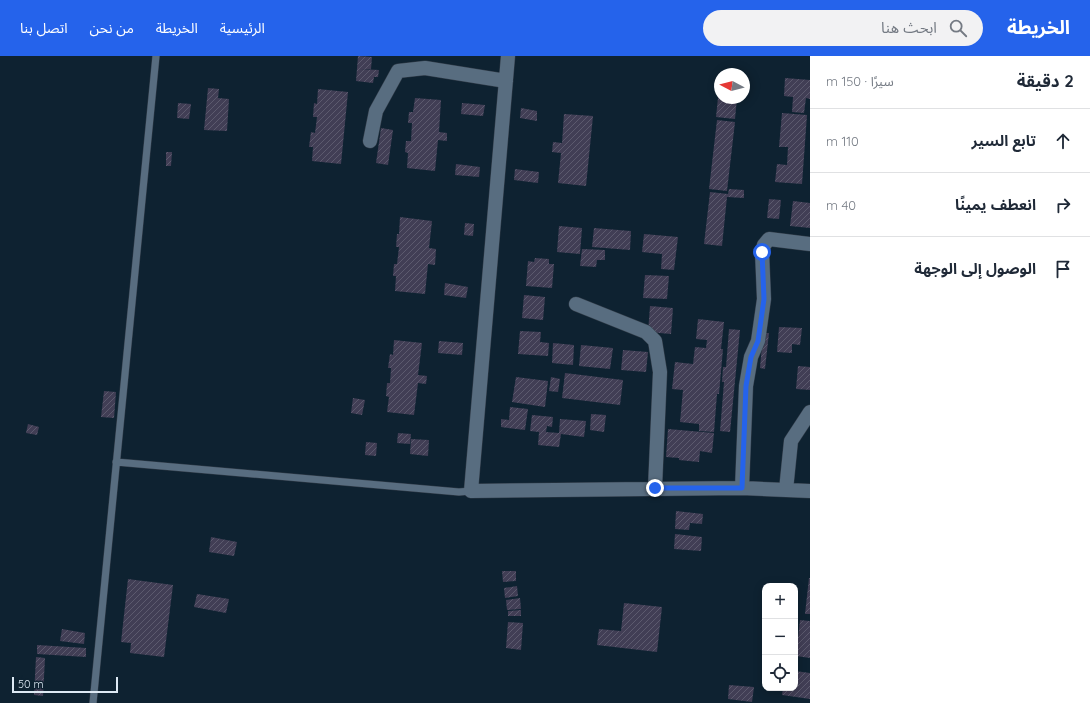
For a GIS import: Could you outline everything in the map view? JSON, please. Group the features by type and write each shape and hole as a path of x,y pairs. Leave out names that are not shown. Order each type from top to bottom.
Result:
{"street":[{"path":"508,56 471,491 655,488 742,488 810,491"},
{"path":"370,141 376,111 398,71 425,68 506,80"},
{"path":"742,488 746,386 751,357 758,341 764,299 762,252 764,245 769,239 810,244"},
{"path":"576,304 646,332 655,341 660,372 655,488"},
{"path":"786,490 792,441 810,412"}],"lane":[{"path":"94,703 156,56"},
{"path":"116,462 458,492 471,491"}],"building":[{"path":"358,56 372,57 371,69 361,69 379,70 378,77 374,77 373,83 356,81"},
{"path":"785,78 810,80 810,99 806,98 804,113 792,112 793,97 784,96"},
{"path":"208,88 219,89 218,98 229,99 227,131 204,130"},
{"path":"318,89 348,92 341,164 312,161 313,147 309,147 311,132 315,133 317,117 313,117 314,103 317,104"},
{"path":"415,98 441,100 439,132 447,133 447,141 438,140 435,171 407,168 408,153 405,152 406,141 411,141 412,123 408,123 409,112 413,112"},
{"path":"178,103 191,104 189,119 177,118"},
{"path":"462,103 485,105 483,116 461,114"},
{"path":"717,104 736,104 735,119 716,117"},
{"path":"521,108 537,111 537,121 520,118"},
{"path":"782,113 807,115 802,184 775,182 777,164 787,165 788,147 779,147"},
{"path":"564,114 593,116 586,186 558,183 561,153 552,152 553,142 562,143"},
{"path":"717,120 735,122 727,191 709,189"},
{"path":"381,128 393,130 388,165 376,163"},
{"path":"166,152 172,152 171,166 166,166"},
{"path":"456,164 480,167 479,177 455,175"},
{"path":"515,169 539,172 538,183 514,180"},
{"path":"729,189 744,190 744,198 727,197 722,246 704,244 710,192 728,194"},
{"path":"769,199 781,200 779,219 767,218"},
{"path":"793,201 810,203 810,228 790,226"},
{"path":"400,217 432,221 429,248 436,249 435,265 428,264 425,294 395,291 396,276 393,276 394,264 397,264 399,247 396,247 397,234 399,234"},
{"path":"465,223 474,224 473,236 464,235"},
{"path":"559,226 582,228 580,254 557,252"},
{"path":"594,228 631,231 630,250 592,247"},
{"path":"644,234 678,237 674,270 661,269 662,254 642,252"},
{"path":"582,249 605,250 605,260 597,260 596,267 580,266"},
{"path":"535,258 549,259 549,264 554,264 552,288 526,286 528,261 534,262"},
{"path":"645,275 669,276 667,299 643,298"},
{"path":"445,283 468,287 466,298 444,295"},
{"path":"524,295 545,297 543,320 522,318"},
{"path":"650,306 673,308 671,334 648,332"},
{"path":"698,319 724,322 719,394 717,394 714,432 699,431 699,424 680,422 683,390 672,389 675,362 693,364 695,347 706,348 707,340 696,339"},
{"path":"779,327 802,328 800,345 792,344 792,353 777,352"},
{"path":"729,329 740,330 730,432 720,431 724,382 722,382 723,367 726,367"},
{"path":"520,331 541,332 540,342 549,343 548,356 518,354"},
{"path":"763,333 769,333 765,369 760,368"},
{"path":"394,340 422,343 418,375 427,376 426,384 418,383 414,415 387,412 389,397 386,396 387,383 390,383 391,368 388,368 390,354 393,355"},
{"path":"439,341 463,343 462,355 438,353"},
{"path":"553,343 574,345 573,365 552,363"},
{"path":"581,345 613,348 610,369 579,366"},
{"path":"623,350 648,352 646,372 621,370"},
{"path":"798,366 810,367 810,390 796,389"},
{"path":"565,373 623,380 620,405 562,398"},
{"path":"516,377 548,381 545,407 512,402"},
{"path":"551,377 560,379 558,392 549,391"},
{"path":"104,391 116,392 114,418 101,417"},
{"path":"353,398 365,400 362,415 351,413"},
{"path":"510,407 528,409 525,430 501,427 501,419 509,420"},
{"path":"591,414 606,415 604,432 590,430"},
{"path":"532,415 553,417 552,427 547,426 546,432 559,433 560,419 586,421 584,437 561,434 559,447 538,445 539,432 530,431"},
{"path":"28,424 39,427 37,435 26,433"},
{"path":"668,429 714,433 712,453 700,451 699,462 666,457"},
{"path":"398,433 411,434 410,444 397,443"},
{"path":"411,439 429,440 428,456 410,454"},
{"path":"366,442 377,443 376,456 365,455"},
{"path":"676,511 703,514 702,524 690,523 689,530 675,529"},
{"path":"675,534 702,537 701,551 674,549"},
{"path":"211,537 237,542 234,556 209,552"},
{"path":"502,571 516,571 516,581 503,582"},
{"path":"809,578 810,614 805,614"},
{"path":"128,579 173,585 164,657 130,653 131,643 121,642"},
{"path":"517,586 518,596 505,598 504,588"},
{"path":"197,594 229,599 226,613 194,607"},
{"path":"520,598 521,609 507,610 506,600"},
{"path":"624,603 662,607 657,652 597,645 599,629 621,631"},
{"path":"521,610 521,616 508,616 508,611"},
{"path":"800,620 810,621 810,658 798,656"},
{"path":"508,622 523,623 521,650 506,648"},
{"path":"62,629 85,633 84,644 60,641"},
{"path":"37,645 86,648 86,657 37,654"},
{"path":"36,657 45,658 43,696 34,695"},
{"path":"798,671 810,673 810,699 782,695 783,691 798,691"},
{"path":"729,685 754,687 752,702 728,699"}],"route":[{"path":"655,488 742,488 746,386 751,357 758,341 764,299 762,252"}]}
